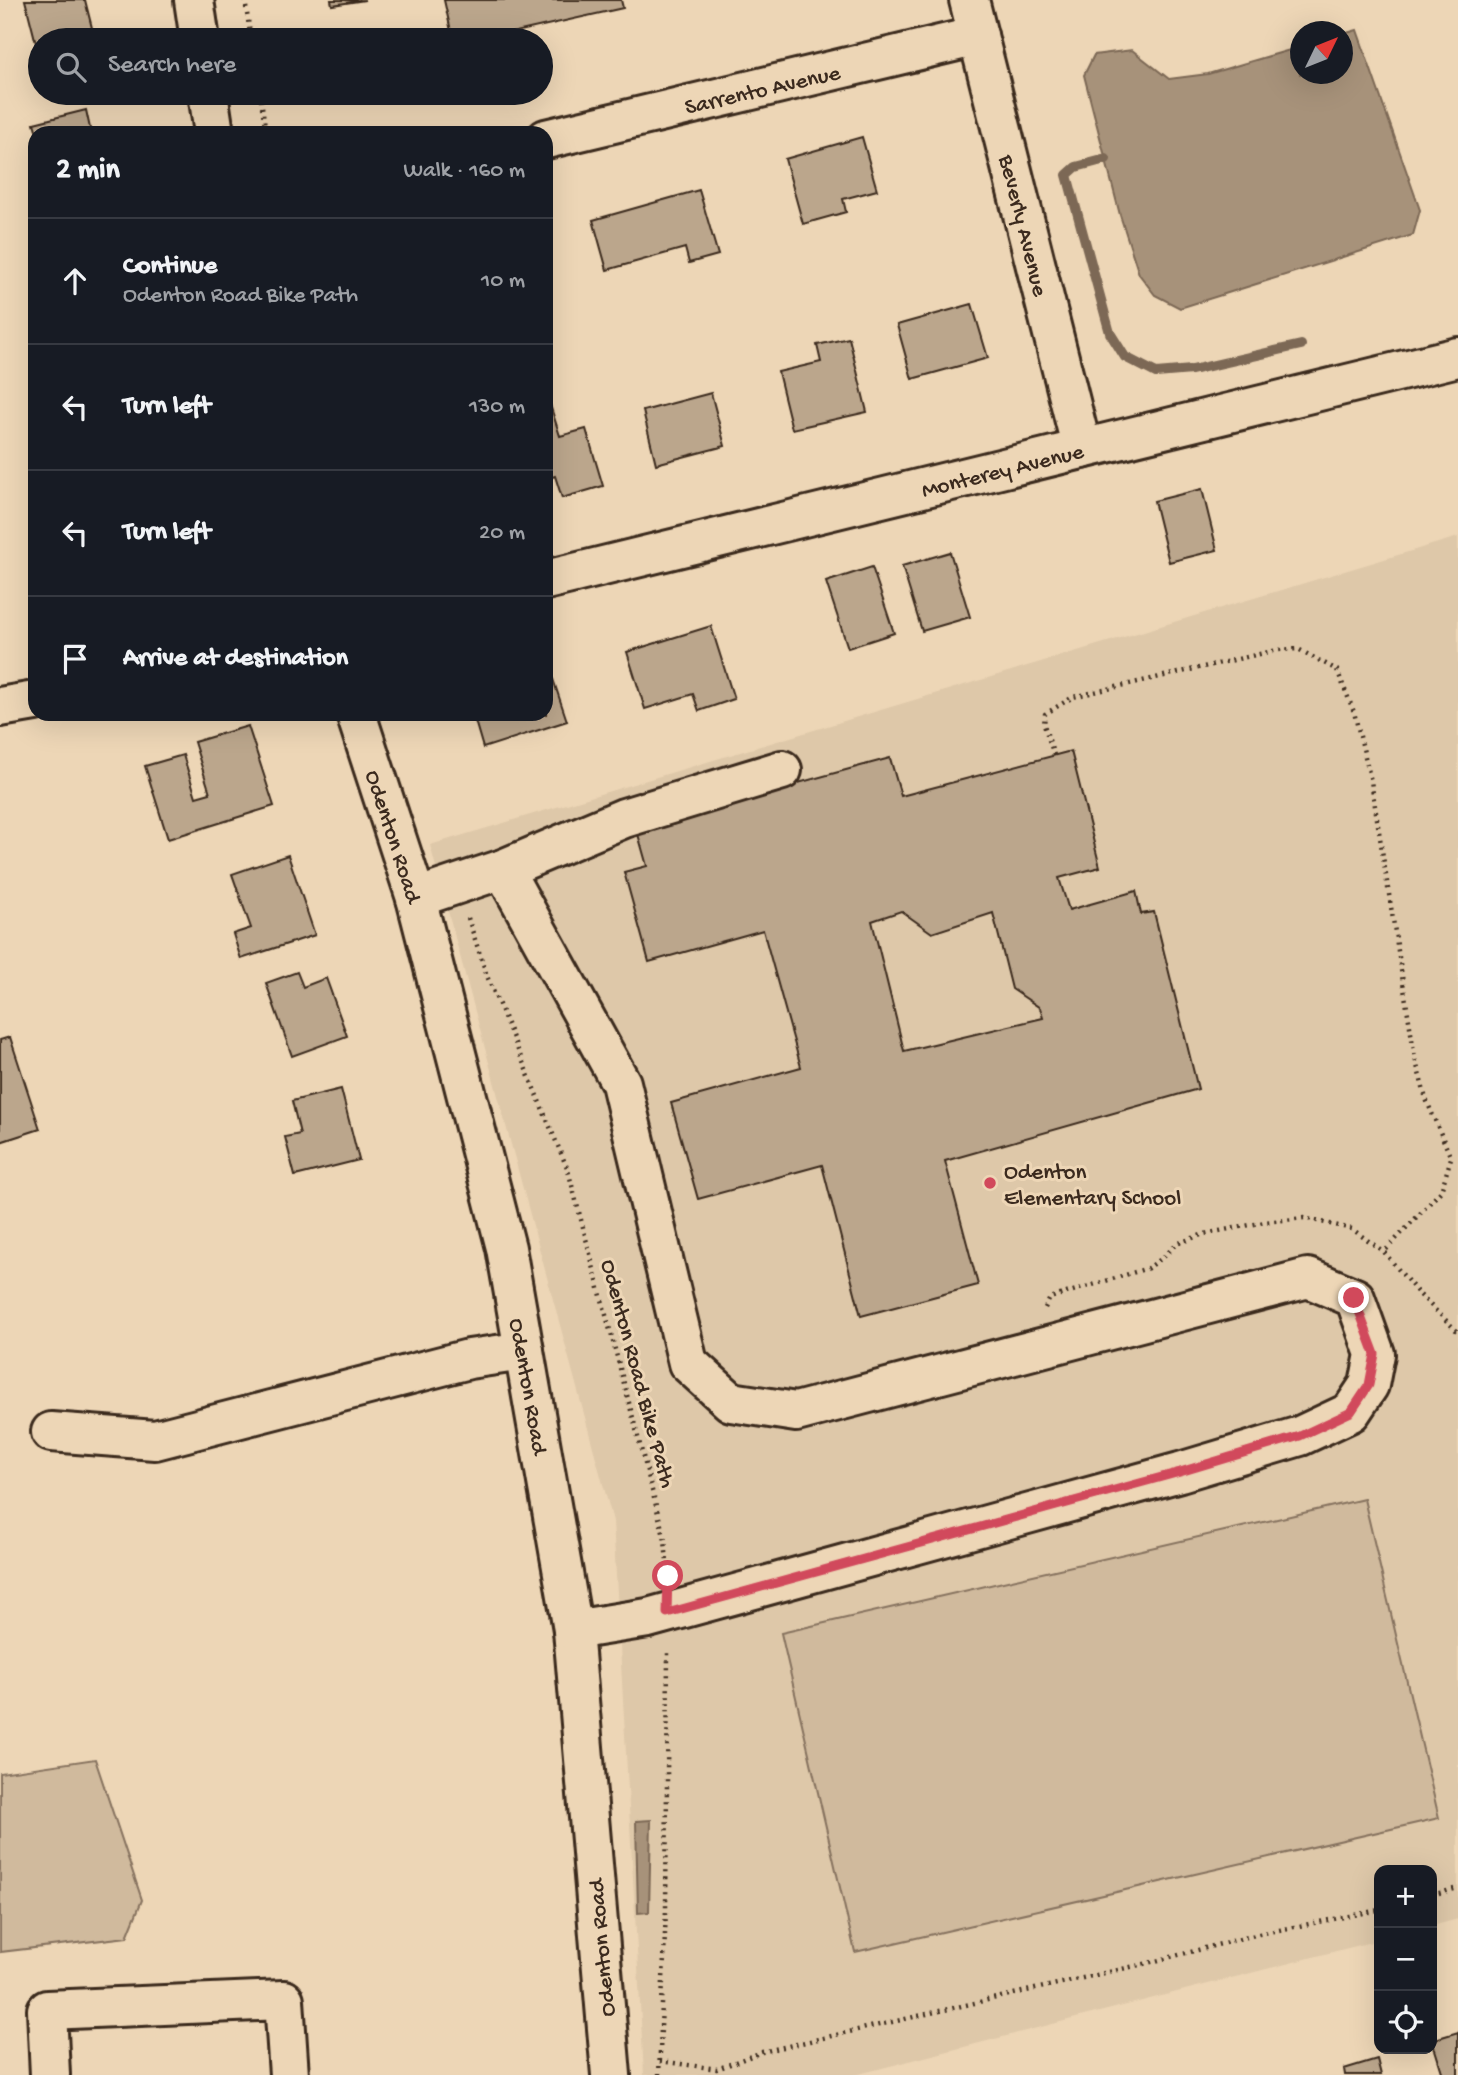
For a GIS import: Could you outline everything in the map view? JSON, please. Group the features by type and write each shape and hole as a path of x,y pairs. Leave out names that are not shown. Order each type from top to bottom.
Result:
{"street":[{"path":"194,0 198,28"},
{"name":"Beverly Avenue","path":"969,0 1082,449"},
{"name":"Sarrento Avenue","path":"553,137 978,36"},
{"path":"210,105 214,126"},
{"name":"Monterey Avenue","path":"553,578 1458,357"},
{"path":"0,708 28,702"},
{"name":"Odenton Road","path":"358,721 416,898 506,1248 573,1630 611,2075"},
{"path":"416,898 503,869 624,818 782,770"},
{"path":"503,869 621,1083 688,1363 731,1402 796,1412 1308,1278 1354,1298 1375,1354 1369,1385 1351,1412 1300,1436 1180,1472 667,1613 573,1630"},
{"path":"51,1432 155,1440 469,1359 524,1351"},
{"path":"50,2075 47,2010 284,2000 289,2075"}],"path":[{"path":"245,0 249,28"},
{"path":"262,105 265,126"},
{"path":"1054,755 1044,725 1045,714 1073,697 1277,650 1298,649 1338,670 1354,712 1371,781 1415,1058 1426,1099 1451,1158 1441,1191 1384,1252"},
{"name":"Odenton Road Bike Path","path":"458,884 486,976 568,1170 665,1540 668,1561 668,1788 659,2075"},
{"path":"1042,1313 1050,1298 1148,1268 1176,1244 1204,1234 1265,1222 1304,1218 1352,1229 1384,1252 1417,1292 1458,1332"},
{"path":"1437,1894 1458,1888"},
{"path":"660,2061 717,2069 762,2052 1148,1963 1259,1934 1374,1911"}],"shaded area":[{"path":"1357,30 1420,210 1413,235 1180,308 1155,295 1139,274 1120,215 1084,75 1094,55 1132,50 1169,79 1208,74 1290,50 1290,84 1353,84 1353,31"},
{"name":"Odenton Elementary School","path":"1458,537 1458,1919 1437,1925 1437,1865 1374,1865 1374,1941 855,2075 644,2075 613,1521 430,845"},
{"path":"1364,1499 1439,1818 855,1952 781,1633"},
{"path":"95,1759 142,1900 127,1937 0,1952 0,1773"},
{"path":"651,1820 649,1912 638,1913 636,1821"}],"building":[{"path":"25,0 85,0 92,28 32,28"},
{"path":"331,0 365,0 332,5"},
{"path":"444,0 621,0 623,8 534,28 450,28"},
{"path":"86,110 89,126 35,126 34,123"},
{"path":"862,137 877,190 843,199 846,212 803,224 785,159"},
{"path":"699,190 718,255 689,263 685,248 607,270 593,220"},
{"path":"972,304 988,358 912,379 897,325"},
{"path":"849,338 867,412 792,429 778,372 821,362 817,345"},
{"path":"711,393 725,446 656,464 643,411"},
{"path":"553,414 560,436 586,429 603,486 562,498 555,476 553,477"},
{"path":"1202,489 1217,550 1169,562 1154,501"},
{"path":"950,552 970,617 922,631 902,566"},
{"path":"872,567 894,633 848,648 826,582"},
{"path":"711,626 734,699 699,711 693,694 645,709 627,652"},
{"path":"553,679 567,721 483,748 475,721 553,721"},
{"path":"248,726 274,806 168,839 145,766 183,755 196,797 210,793 194,742"},
{"name":"Odenton Elementary School","path":"1071,751 1100,867 1059,878 1069,910 1136,891 1141,914 1154,912 1198,1089 945,1161 978,1285 861,1316 822,1165 698,1199 671,1103 801,1067 763,930 649,962 624,872 647,866 636,827 890,758 901,796","holes":["901,911 932,933 993,913 1012,989 1040,1008 1043,1018 904,1051 872,921"]},
{"path":"288,855 315,935 241,959 233,934 251,928 232,874"},
{"path":"297,972 303,987 326,978 347,1036 292,1056 266,983"},
{"path":"10,1037 40,1129 0,1142 0,1040"},
{"path":"341,1089 359,1160 295,1176 285,1137 300,1134 292,1101"},
{"path":"1458,2032 1458,2075 1443,2075 1436,2054 1437,2038"},
{"path":"1377,2059 1381,2075 1345,2075 1344,2069"}],"waterway":[{"path":"1106,159 1076,167 1067,175 1110,333 1125,357 1156,373 1192,370 1301,345"}],"place":[{"name":"Odenton Elementary School","path":"990,1183"}],"route":[{"path":"668,1576 667,1613 1180,1472 1300,1436 1351,1412 1369,1385 1375,1354 1354,1298"}]}
